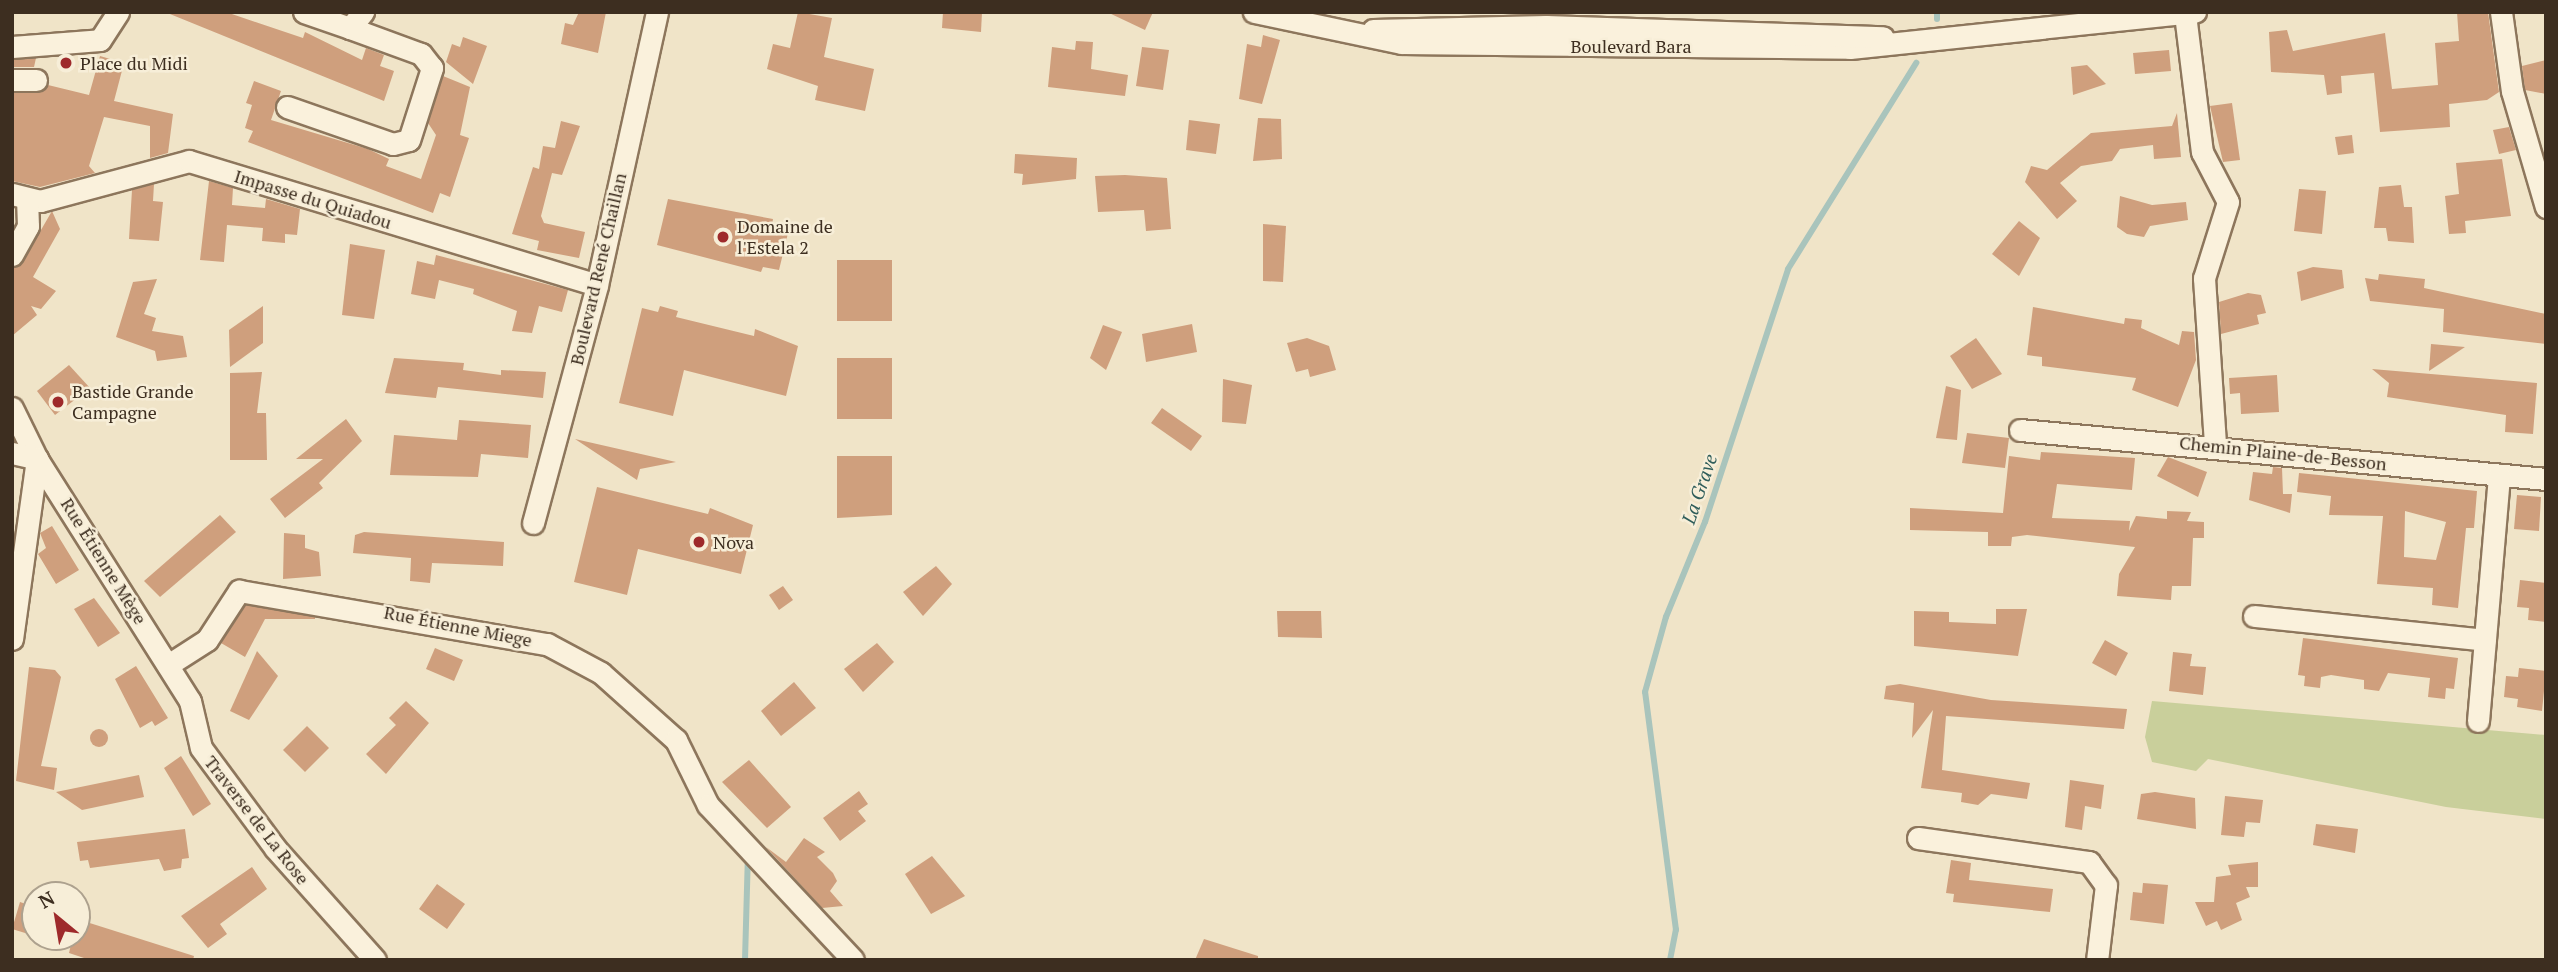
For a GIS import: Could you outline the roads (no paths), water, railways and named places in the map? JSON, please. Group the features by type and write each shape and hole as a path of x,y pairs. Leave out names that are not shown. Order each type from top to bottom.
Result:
{"street":[{"path":"12,47 103,39 118,12"},
{"path":"287,107 393,144 409,140 432,68 421,54 357,20 304,12"},
{"name":"Boulevard René Chaillan","path":"533,523 597,285 657,12"},
{"name":"Boulevard Bara","path":"1254,12 1401,43 1546,28 1676,29 1850,48 2190,13"},
{"path":"2501,12 2512,91 2546,207"},
{"path":"2190,13 2202,152 2228,202 2204,278 2215,445"},
{"path":"12,80 36,80"},
{"name":"Impasse du Quiadou","path":"20,198 189,161 597,285"},
{"path":"12,255 28,226 20,198"},
{"path":"12,408 37,459 12,639"},
{"name":"Chemin Plaine-de-Besson","path":"2020,430 2215,445 2546,479"},
{"path":"12,453 37,459"},
{"name":"Rue Étienne Mège","path":"37,459 168,665"},
{"path":"2478,721 2499,475"},
{"name":"Rue Étienne Miege","path":"168,665 206,640 239,591 547,644 601,673 676,740 708,805 768,856 853,960"},
{"path":"2253,616 2485,640"},
{"name":"Traverse de La Rose","path":"168,665 190,701 196,735 236,800 375,960"},
{"path":"1917,838 2090,862 2106,885 2097,960"}],"waterway":[{"name":"La Grave","path":"1937,12 1937,19"},
{"name":"La Grave","path":"1670,960 1676,930 1645,692 1666,617 1705,522 1788,269 1916,63"},
{"path":"745,960 748,855"}],"place":[{"name":"Place du Midi","path":"66,63"},
{"name":"Domaine de l'Estela 2","path":"723,237"},
{"name":"Bastide Grande Campagne","path":"58,402"},
{"name":"Nova","path":"699,542"}]}
